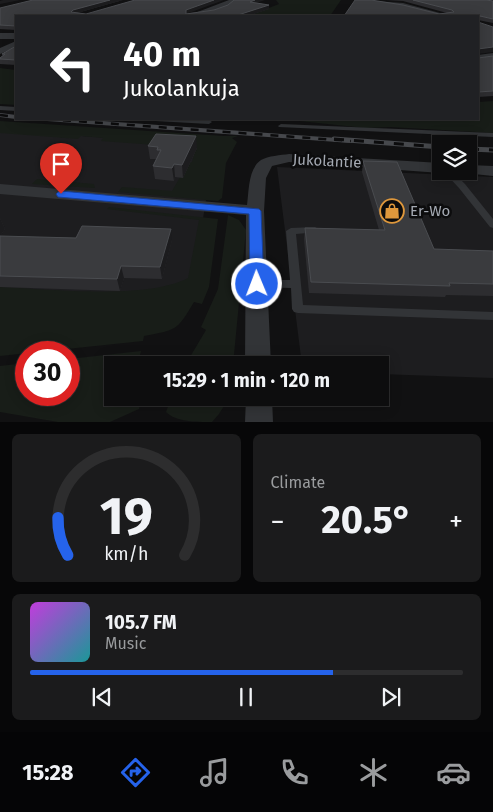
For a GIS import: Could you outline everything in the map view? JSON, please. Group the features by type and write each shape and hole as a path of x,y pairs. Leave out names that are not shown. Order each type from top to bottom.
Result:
{"street":[{"path":"194,15 228,4 234,0"},
{"path":"362,0 403,5 443,15"},
{"path":"0,36 15,36"},
{"path":"0,51 15,44"},
{"path":"479,58 493,56"},
{"name":"Jukolantie","path":"258,356 255,211 258,178 262,169 267,164 276,160 306,159 432,167"},
{"path":"477,170 493,171"},
{"path":"0,189 255,211"},
{"path":"259,406 259,422"}],"lane":[{"path":"0,108 15,109"},
{"path":"173,120 210,122"},
{"path":"281,126 493,136"},
{"path":"456,180 493,225"},
{"path":"328,230 291,231 298,309 493,316"},
{"path":"257,284 296,284"}],"shaded area":[{"path":"276,0 341,0 331,15 251,15 279,4"},
{"path":"0,68 15,70 15,105 0,104"},
{"path":"493,101 493,133 391,127 365,128 290,120 479,120 479,102"},
{"path":"0,121 238,136 232,138 237,142 226,163 222,198 218,201 118,192 122,187 172,191 189,162 192,162 196,148 101,141 103,138 81,136 78,139 0,133"},
{"path":"0,130 206,145 206,200 193,281 0,325"},
{"path":"277,167 432,174 432,180 477,180 477,176 493,177 493,378 389,374 389,356 301,356"},
{"path":"37,179 94,184 95,188 32,184"},
{"path":"109,207 218,219 209,287 202,304 194,302 184,319 175,328 144,336 143,341 80,348 80,341 15,341 15,354 0,356 0,287 97,292 123,291 170,285 188,278 199,220 107,209"},
{"path":"228,215 239,220 246,230 234,356 191,356 206,330 201,327 218,289"},
{"path":"141,351 140,356 104,356 104,406 140,406 139,409 110,422 58,422 0,412 0,366 15,364 15,406 80,406 80,358"},
{"path":"168,406 224,406 212,422 187,421 175,418 166,412"}],"building":[{"path":"33,0 110,0 71,12 86,14 135,0 214,0 186,10 186,14 214,10 228,5 234,0 255,0 250,2 269,5 238,15 15,15 15,26 0,25 0,8"},
{"path":"355,0 371,0 403,5 439,14 454,12 413,0 493,1 493,19 480,16 479,18 479,15 345,15"},
{"path":"479,22 493,27 493,47 479,49"},
{"path":"15,47 15,60 0,59 5,54 2,54"},
{"path":"493,56 493,91 479,92 479,58"},
{"path":"156,134 196,136 182,165 174,164 172,168 153,166 161,150 157,150 158,147 148,146"},
{"name":"Er-Wo","path":"363,161 397,162 434,249 493,251 493,284 449,283 450,286 311,282 305,228 385,230"},
{"path":"82,226 171,229 160,267 121,266 117,279 0,276 0,236 76,238"}],"railway":[{"path":"0,115 15,117"},
{"path":"61,120 351,141"},
{"path":"334,139 432,146"},
{"path":"477,149 493,150"}],"place":[{"name":"Er-Wo","path":"392,211"}],"route":[{"path":"61,194 255,211 257,284"}]}
